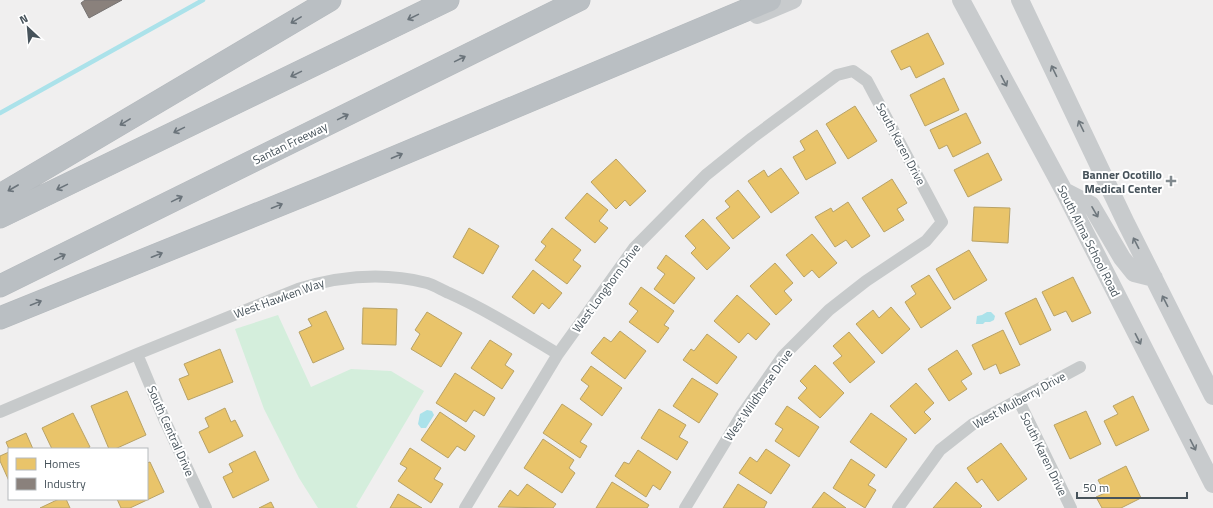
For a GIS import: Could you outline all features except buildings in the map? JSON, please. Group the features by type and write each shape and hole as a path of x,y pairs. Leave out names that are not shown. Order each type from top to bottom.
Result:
{"highway":[{"path":"0,195 330,0"},
{"path":"0,217 448,0"},
{"name":"Santan Freeway","path":"0,286 579,0"},
{"path":"0,318 324,187 770,0"}],"main road":[{"path":"649,51 690,42 793,0"},
{"path":"1020,0 1154,278 1213,396"},
{"name":"South Alma School Road","path":"961,2 1064,191 1213,484"},
{"path":"1064,191 1091,205 1122,258 1134,272 1154,278"}],"street":[{"name":"South Karen Drive","path":"853,71 867,81 942,222"},
{"name":"West Longhorn Drive","path":"465,508 558,354 634,248 706,175 752,138 837,75 853,71"},
{"name":"West Wildhorse Drive","path":"685,508 741,416 783,356 829,310 866,281 926,241 942,222"},
{"name":"West Hawken Way","path":"0,412 137,354 298,289 330,280 349,277 377,276 427,283 468,301 558,354"},
{"name":"South Central Drive","path":"137,354 165,421 206,508"},
{"name":"West Mulberry Drive","path":"898,508 940,450 974,424 1080,367"},
{"name":"South Karen Drive","path":"1018,399 1071,508"}],"green space":[{"path":"278,315 311,387 351,369 391,371 424,391 356,506 358,508 318,508 299,478 264,409 235,329"}],"water":[{"path":"991,312 995,316 994,320 983,324 976,324 977,316"},
{"path":"427,410 432,411 434,415 426,428 421,428 418,424 420,414"}],"waterway":[{"path":"0,113 203,0"}],"place":[{"name":"Banner Ocotillo Medical Center","path":"1171,181"}]}
